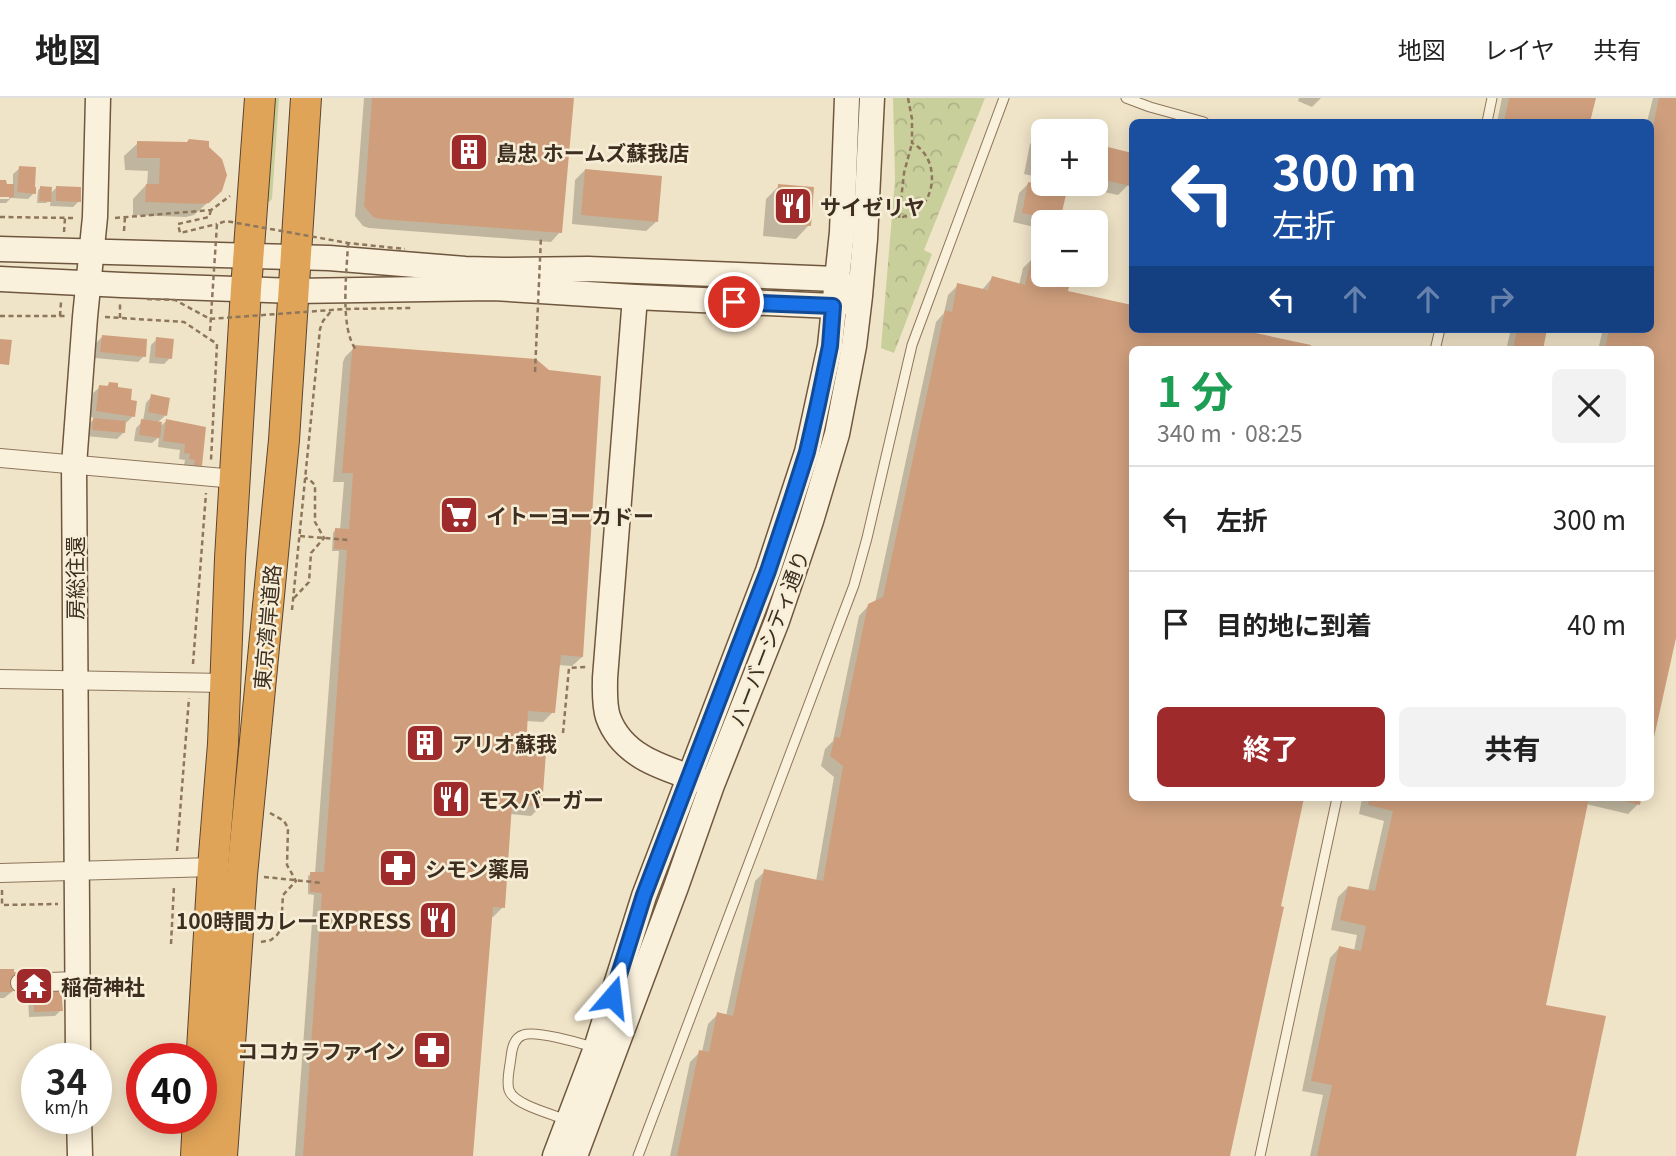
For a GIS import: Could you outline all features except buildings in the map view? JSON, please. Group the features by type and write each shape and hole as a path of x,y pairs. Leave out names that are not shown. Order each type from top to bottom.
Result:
{"highway":[{"name":"東京湾岸道路","path":"202,1043 223,744 225,683 222,471 246,289 260,98"},
{"name":"東京湾岸道路","path":"222,1156 242,875 284,440 306,98"},
{"path":"196,1156 197,1134"}],"street":[{"name":"房総往還","path":"78,1043 74,465 96,217 98,98"},
{"name":"ハーバーシティ通り","path":"575,1156 676,887 701,781 803,464 830,346 842,232 848,98"},
{"name":"ハーバーシティ通り","path":"555,1156 596,1048 644,895 776,621 818,500 843,408 860,296 872,98"},
{"path":"0,249 296,257 465,269 588,269 836,279 860,296"},
{"path":"0,279 294,291 493,288 833,306 860,296"},
{"path":"0,291 27,288 42,281"},
{"path":"635,297 605,698 608,717 627,747 653,764 701,781"},
{"path":"0,458 74,465 222,471"},
{"path":"0,679 225,683"},
{"path":"0,873 213,867"},
{"path":"20,983 77,981"},
{"path":"79,1134 80,1156"}],"lane":[{"path":"638,1156 854,585 912,345 1004,98"},
{"path":"1126,98 1193,119"},
{"path":"1488,119 1492,98"},
{"path":"1261,1156 1336,801"},
{"path":"568,1120 524,1104 509,1093 512,1048 521,1035 528,1033 596,1048"}],"path":[{"path":"908,98 912,119 912,143 904,173 898,218 923,205 930,189 930,162 926,153 912,143"},
{"path":"110,218 211,210 231,195"},
{"path":"211,210 209,217 178,224 180,233 226,221 348,243 405,249"},
{"path":"0,217 79,218"},
{"path":"210,331 217,224"},
{"path":"535,372 541,237"},
{"path":"348,243 345,309 351,344 357,351"},
{"path":"147,299 174,300 210,319 345,309 411,308 404,303"},
{"path":"292,611 320,329 334,308 352,304"},
{"path":"535,307 549,308"},
{"path":"0,316 73,316"},
{"path":"120,318 184,322 217,344 222,471"},
{"path":"306,478 315,485 315,522 324,538"},
{"path":"194,663 206,489"},
{"path":"300,536 348,540"},
{"path":"293,598 309,582 311,553 324,538"},
{"path":"563,733 569,668 591,667"},
{"path":"176,857 189,698"},
{"path":"270,813 284,821 288,828 287,865 296,880"},
{"path":"263,877 323,883"},
{"path":"261,943 271,940 281,929 283,895 296,880"},
{"path":"171,944 174,883"},
{"path":"2,905 77,904"}],"green space":[{"path":"272,98 279,98 272,199 269,202 265,200"},
{"path":"893,98 985,98 924,250 932,254 894,353 881,348 895,179"}],"place":[{"name":"島忠 ホームズ蘇我店","path":"469,152"},
{"name":"サイゼリヤ","path":"793,206"},
{"name":"イトーヨーカドー","path":"459,515"},
{"name":"アリオ蘇我","path":"425,743"},
{"name":"モスバーガー","path":"451,799"},
{"name":"シモン薬局","path":"398,868"},
{"name":"100時間カレーEXPRESS","path":"438,920"},
{"name":"稲荷神社","path":"34,986"},
{"name":"ココカラファイン","path":"432,1050"}],"route":[{"path":"612,997 644,895 768,571 807,452 830,346 833,306 734,302"}]}
